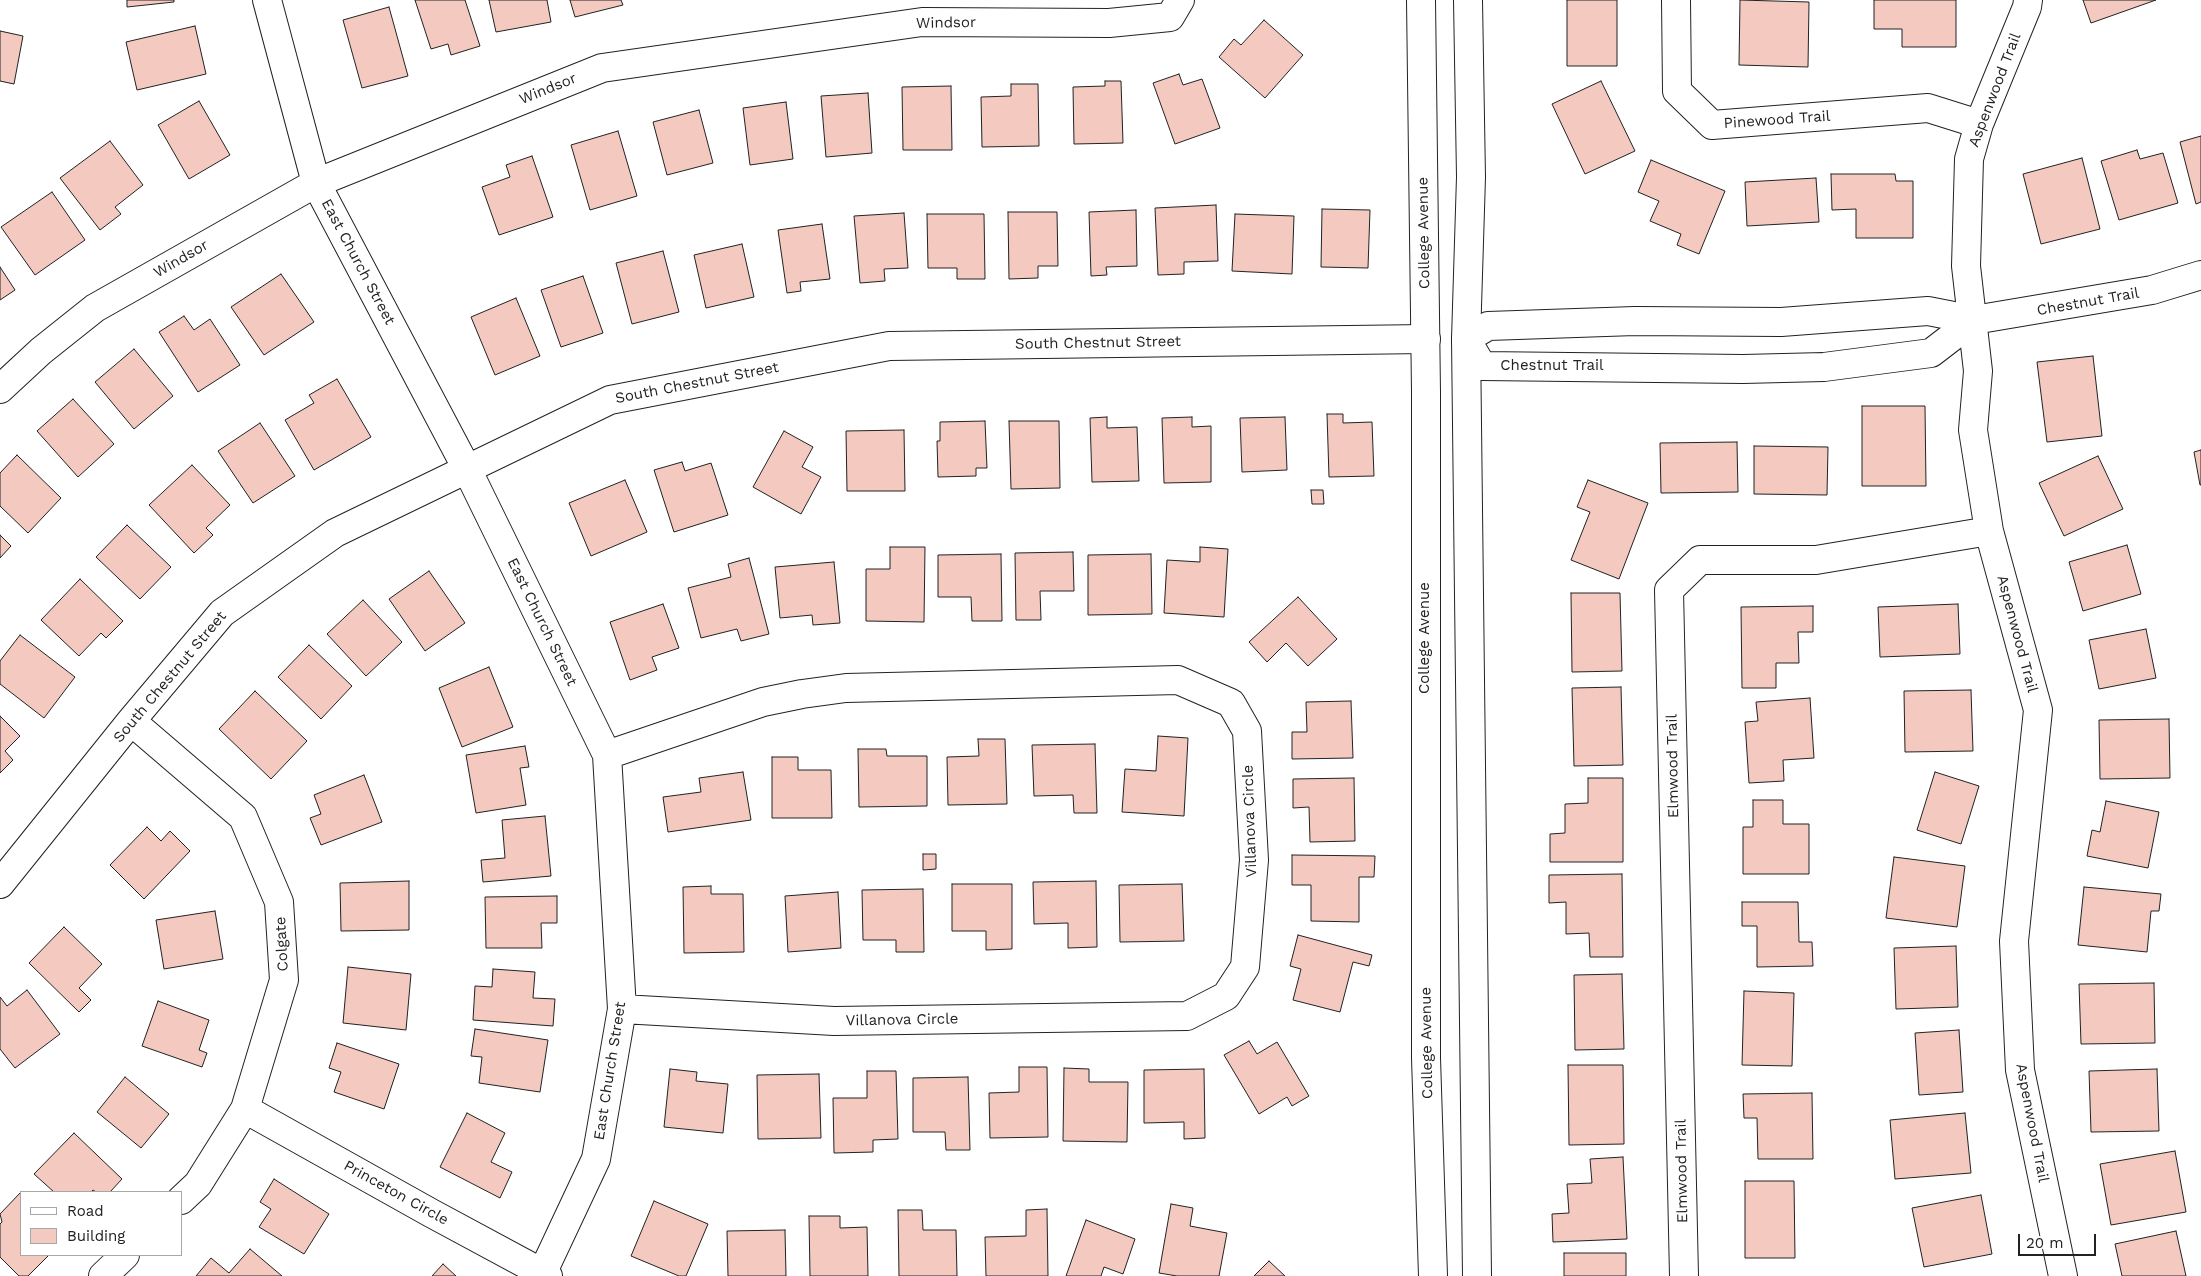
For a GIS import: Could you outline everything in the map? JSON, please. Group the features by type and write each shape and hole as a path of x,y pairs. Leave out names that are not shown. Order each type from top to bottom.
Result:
{"street":[{"name":"East Church Street","path":"267,0 316,183 467,469 607,755 622,1009 596,1159 544,1275"},
{"name":"College Avenue","path":"1421,0 1426,339 1426,1058 1433,1276"},
{"path":"1468,0 1471,177 1466,338 1477,1276"},
{"name":"Pinewood Trail","path":"1676,0 1677,91 1712,125 1928,108 1979,124"},
{"name":"Aspenwood Trail","path":"2028,0 2027,8 1979,124 1969,159 1966,201 1966,266 1974,320 1978,370 1973,430 1989,530 2038,710 2014,941 2020,1070 2062,1276"},
{"name":"Windsor","path":"0,389 42,351 96,308 316,183 602,68 922,22 1109,23 1175,9"},
{"name":"Chestnut Trail","path":"1974,320 1930,353 1824,367 1743,369 1482,366 1466,338 1488,326 1635,321 1781,322 1928,311 1974,320 2152,290 2201,275"},
{"name":"South Chestnut Street","path":"0,884 131,721 222,613 335,532 610,400 889,346 1466,338"},
{"name":"Elmwood Trail","path":"1684,1276 1669,590 1700,560 1816,560 1989,530"},
{"name":"Villanova Circle","path":"607,755 763,702 837,689 1178,680 1231,703 1247,731 1254,860 1245,966 1226,996 1187,1016 834,1021 622,1009"},
{"name":"Colgate","path":"131,721 243,817 279,902 284,980 245,1109 198,1184 182,1199"},
{"name":"Princeton Circle","path":"245,1109 544,1275"},
{"path":"103,1276 124,1256"}],"building":[{"path":"127,0 174,0 174,2 127,7"},
{"path":"415,0 465,0 480,46 451,55 448,44 431,49"},
{"path":"489,0 547,0 551,22 496,32"},
{"path":"570,0 621,0 623,5 575,17"},
{"path":"1567,0 1617,0 1617,66 1567,66"},
{"path":"1740,0 1809,2 1808,67 1739,65"},
{"path":"1874,0 1956,0 1956,47 1902,47 1902,29 1874,29"},
{"path":"2083,0 2156,0 2091,23"},
{"path":"389,7 408,76 362,88 343,20"},
{"path":"1264,20 1303,55 1265,98 1219,57 1234,39 1241,45"},
{"path":"195,26 206,74 137,90 126,42"},
{"path":"0,31 23,36 14,84 0,81"},
{"path":"1179,74 1183,85 1202,79 1220,128 1175,144 1153,83"},
{"path":"1105,81 1121,81 1123,143 1074,144 1073,87 1105,86"},
{"path":"1601,81 1635,151 1585,174 1552,104"},
{"path":"1011,84 1038,84 1039,146 982,147 981,97 1011,96"},
{"path":"951,86 952,150 903,150 902,87"},
{"path":"868,93 872,153 826,157 821,96"},
{"path":"199,101 230,155 189,179 158,125"},
{"path":"786,102 793,159 750,165 743,108"},
{"path":"699,110 713,163 667,175 653,122"},
{"path":"618,131 637,196 590,210 571,145"},
{"path":"2201,136 2201,202 2196,204 2180,142"},
{"path":"110,141 143,185 115,207 121,214 100,230 60,178"},
{"path":"2137,150 2140,159 2163,153 2178,203 2119,220 2101,161"},
{"path":"532,156 553,217 499,235 482,187 510,177 506,165"},
{"path":"2082,158 2100,229 2041,244 2023,174"},
{"path":"1651,160 1725,191 1699,254 1677,245 1681,234 1650,221 1659,201 1638,192"},
{"path":"1831,174 1895,174 1896,181 1913,181 1913,238 1856,238 1856,209 1832,210"},
{"path":"1816,178 1819,222 1747,226 1745,182"},
{"path":"52,192 85,240 35,275 1,227"},
{"path":"1216,205 1218,261 1184,262 1184,274 1158,275 1155,208"},
{"path":"1322,209 1370,210 1368,268 1321,267"},
{"path":"1136,210 1137,266 1106,267 1107,275 1091,276 1089,212"},
{"path":"1008,212 1057,212 1058,266 1038,266 1038,278 1009,279"},
{"path":"904,213 908,268 884,269 885,281 860,283 854,216"},
{"path":"927,214 984,214 985,279 957,279 957,268 928,268"},
{"path":"1235,214 1294,216 1292,274 1232,271"},
{"path":"822,224 830,279 800,282 801,291 787,293 778,230"},
{"path":"742,244 754,297 706,308 694,255"},
{"path":"663,251 679,312 632,324 616,263"},
{"path":"0,267 15,290 0,300"},
{"path":"281,274 314,322 264,355 231,307"},
{"path":"583,276 603,333 561,347 541,290"},
{"path":"516,298 540,356 495,375 471,317"},
{"path":"184,316 194,330 210,319 240,365 198,392 159,332"},
{"path":"134,349 173,396 134,429 95,382"},
{"path":"2093,356 2102,436 2047,442 2037,362"},
{"path":"337,379 371,437 314,470 285,420 314,403 309,395"},
{"path":"73,399 114,444 78,477 37,431"},
{"path":"1862,406 1925,406 1926,486 1862,486"},
{"path":"1327,414 1343,414 1343,423 1372,422 1374,476 1329,477"},
{"path":"1107,417 1107,428 1137,427 1139,481 1092,482 1090,418"},
{"path":"1192,417 1192,427 1211,426 1211,482 1164,483 1162,418"},
{"path":"1285,417 1287,470 1242,472 1240,418"},
{"path":"985,421 987,468 976,468 976,476 938,477 937,441 940,441 940,422"},
{"path":"1009,421 1059,421 1060,488 1011,489"},
{"path":"260,423 295,476 253,503 218,451"},
{"path":"904,430 905,491 847,491 846,431"},
{"path":"784,431 813,447 802,467 821,477 801,514 753,487"},
{"path":"1737,442 1738,492 1661,493 1660,443"},
{"path":"1754,446 1828,447 1827,495 1754,494"},
{"path":"2201,450 2201,485 2200,485 2194,452"},
{"path":"17,455 61,498 28,533 0,506 0,473"},
{"path":"2098,456 2123,509 2064,536 2039,483"},
{"path":"682,462 685,471 711,463 728,515 674,532 654,470"},
{"path":"192,465 230,505 206,528 213,535 194,553 149,505"},
{"path":"625,480 647,532 591,556 569,503"},
{"path":"1588,480 1648,503 1619,579 1571,560 1590,512 1577,507"},
{"path":"1311,490 1323,490 1324,504 1312,504"},
{"path":"127,525 171,567 140,599 96,557"},
{"path":"0,535 11,546 0,558"},
{"path":"2127,545 2141,594 2083,611 2069,562"},
{"path":"890,547 925,547 924,622 866,621 866,569 890,569"},
{"path":"1200,547 1228,549 1224,617 1164,613 1167,560 1200,562"},
{"path":"1073,552 1074,591 1040,591 1041,620 1016,620 1015,553"},
{"path":"1001,554 1002,621 972,621 971,597 938,597 938,555"},
{"path":"1151,554 1152,614 1088,615 1088,555"},
{"path":"749,558 769,634 741,641 737,629 701,638 688,588 731,577 728,564"},
{"path":"834,562 840,623 813,625 812,615 780,618 775,567"},
{"path":"429,571 465,623 425,651 389,599"},
{"path":"80,579 123,621 106,638 101,633 79,656 41,620"},
{"path":"1571,593 1620,593 1622,671 1572,672"},
{"path":"1298,597 1337,639 1308,666 1286,643 1267,662 1249,642"},
{"path":"363,600 402,642 366,676 327,634"},
{"path":"663,604 679,648 652,657 657,670 630,680 610,622"},
{"path":"1958,604 1960,654 1880,657 1878,607"},
{"path":"1813,606 1813,632 1798,632 1799,663 1776,663 1776,688 1742,688 1741,607"},
{"path":"2146,629 2156,678 2099,689 2089,640"},
{"path":"20,635 75,677 44,718 0,684 0,661"},
{"path":"309,645 352,686 321,719 278,677"},
{"path":"489,667 513,727 462,747 439,688"},
{"path":"1621,687 1623,765 1574,766 1572,688"},
{"path":"1971,690 1973,751 1905,752 1904,691"},
{"path":"255,691 307,741 271,779 219,729"},
{"path":"1810,698 1814,758 1783,760 1784,781 1749,783 1745,722 1758,721 1756,702"},
{"path":"1351,701 1353,758 1292,759 1292,732 1307,732 1306,702"},
{"path":"0,716 20,736 5,751 13,760 0,773"},
{"path":"2169,719 2170,778 2100,779 2099,720"},
{"path":"1158,736 1188,738 1184,816 1122,812 1125,769 1156,771"},
{"path":"978,739 1005,739 1007,804 948,805 947,757 979,756"},
{"path":"1095,744 1097,813 1074,813 1073,795 1034,796 1032,745"},
{"path":"525,746 529,767 520,768 526,805 476,813 466,755"},
{"path":"858,749 886,749 887,756 927,756 927,806 859,807"},
{"path":"772,757 798,757 798,770 831,770 832,818 772,818"},
{"path":"743,772 751,820 668,832 663,797 701,792 699,778"},
{"path":"1935,772 1979,786 1961,844 1917,830"},
{"path":"364,775 382,822 321,845 310,818 321,814 314,795"},
{"path":"1354,778 1355,841 1310,842 1309,807 1293,808 1293,779"},
{"path":"1588,778 1623,778 1623,862 1550,862 1550,834 1565,833 1565,804 1588,803"},
{"path":"1753,800 1783,800 1783,824 1809,824 1809,874 1743,874 1743,827 1753,827"},
{"path":"2106,801 2159,812 2148,868 2087,856 2092,830 2100,832"},
{"path":"545,816 551,876 483,882 481,860 505,858 502,820"},
{"path":"147,827 161,841 170,831 190,851 144,899 110,865"},
{"path":"923,854 936,854 936,869 923,870"},
{"path":"1292,855 1375,856 1374,877 1359,877 1359,922 1311,921 1311,885 1292,885"},
{"path":"1894,857 1965,866 1957,927 1886,918"},
{"path":"1622,874 1623,957 1590,957 1589,933 1566,934 1566,902 1549,903 1549,875"},
{"path":"409,881 409,930 341,931 340,883"},
{"path":"1096,881 1097,947 1068,948 1068,923 1034,924 1033,882"},
{"path":"952,884 1012,884 1012,949 986,950 986,931 952,931"},
{"path":"1182,884 1184,941 1120,942 1119,885"},
{"path":"711,886 711,894 743,894 744,952 684,953 683,887"},
{"path":"2084,887 2161,894 2159,911 2151,911 2147,952 2078,945"},
{"path":"923,889 924,952 896,952 896,940 863,940 862,890"},
{"path":"838,892 841,948 788,952 785,896"},
{"path":"557,896 557,923 541,923 542,948 486,948 485,897"},
{"path":"1742,902 1798,902 1799,942 1812,942 1813,966 1757,967 1757,926 1742,926"},
{"path":"215,911 223,959 164,969 156,920"},
{"path":"64,927 102,964 79,988 91,1000 79,1012 29,963"},
{"path":"1298,935 1372,955 1369,966 1353,962 1340,1012 1293,1000 1301,969 1290,966"},
{"path":"1956,946 1958,1007 1896,1009 1894,948"},
{"path":"348,967 411,974 406,1030 343,1023"},
{"path":"493,969 535,972 533,998 555,999 553,1026 473,1020 475,986 492,987"},
{"path":"1622,974 1624,1049 1575,1050 1574,975"},
{"path":"2154,983 2155,1043 2081,1044 2079,984"},
{"path":"27,990 60,1034 15,1068 0,1049 0,997 7,1006"},
{"path":"1744,991 1794,993 1792,1066 1742,1065"},
{"path":"158,1001 209,1020 199,1050 207,1053 202,1067 142,1046"},
{"path":"475,1029 548,1040 540,1092 479,1083 482,1057 471,1056"},
{"path":"1959,1030 1963,1092 1919,1095 1915,1033"},
{"path":"1249,1041 1257,1054 1277,1042 1309,1096 1292,1106 1287,1097 1259,1114 1224,1055"},
{"path":"337,1043 399,1064 384,1109 334,1092 341,1072 329,1068"},
{"path":"1568,1065 1623,1065 1624,1144 1569,1145"},
{"path":"1019,1067 1047,1067 1048,1137 990,1138 989,1093 1019,1092"},
{"path":"1064,1068 1089,1069 1089,1082 1128,1082 1127,1142 1063,1141"},
{"path":"670,1069 697,1072 696,1081 728,1084 723,1133 664,1127"},
{"path":"1204,1069 1205,1138 1184,1139 1184,1122 1144,1123 1144,1070"},
{"path":"2157,1069 2159,1131 2091,1132 2089,1071"},
{"path":"867,1071 896,1071 898,1139 873,1140 873,1152 834,1153 833,1098 867,1098"},
{"path":"819,1074 821,1138 758,1139 757,1075"},
{"path":"125,1077 169,1114 141,1148 97,1112"},
{"path":"968,1077 970,1150 946,1150 945,1132 913,1132 913,1078"},
{"path":"1812,1093 1813,1159 1758,1159 1757,1118 1744,1118 1743,1094"},
{"path":"467,1113 505,1133 491,1162 512,1172 500,1198 440,1167"},
{"path":"1965,1113 1971,1173 1895,1179 1890,1120"},
{"path":"74,1133 122,1179 111,1191 53,1191 34,1174"},
{"path":"2175,1151 2186,1212 2111,1225 2100,1164"},
{"path":"1623,1157 1627,1239 1553,1242 1552,1214 1569,1213 1567,1184 1592,1183 1590,1159"},
{"path":"274,1179 329,1214 304,1254 259,1227 271,1209 260,1202"},
{"path":"1745,1181 1794,1181 1795,1258 1745,1258"},
{"path":"20,1193 20,1256 48,1256 28,1276 19,1276 0,1257 0,1224 2,1222 0,1214"},
{"path":"1981,1195 1992,1254 1924,1267 1912,1208"},
{"path":"654,1201 708,1224 686,1276 679,1276 631,1256"},
{"path":"1171,1204 1193,1208 1190,1226 1227,1233 1219,1276 1177,1276 1159,1273"},
{"path":"1047,1209 1048,1276 986,1276 985,1237 1026,1236 1026,1210"},
{"path":"898,1210 922,1210 923,1230 956,1230 957,1276 899,1276"},
{"path":"809,1216 840,1216 840,1228 867,1227 868,1276 810,1276"},
{"path":"1086,1220 1135,1239 1123,1274 1104,1267 1101,1276 1066,1276"},
{"path":"785,1230 786,1276 728,1276 727,1231"},
{"path":"2176,1231 2186,1276 2122,1276 2115,1244"},
{"path":"250,1249 282,1276 196,1276 211,1258 229,1273"},
{"path":"1564,1253 1626,1253 1626,1276 1564,1276"},
{"path":"1269,1261 1285,1276 1254,1276"},
{"path":"443,1264 456,1276 432,1276"}]}
